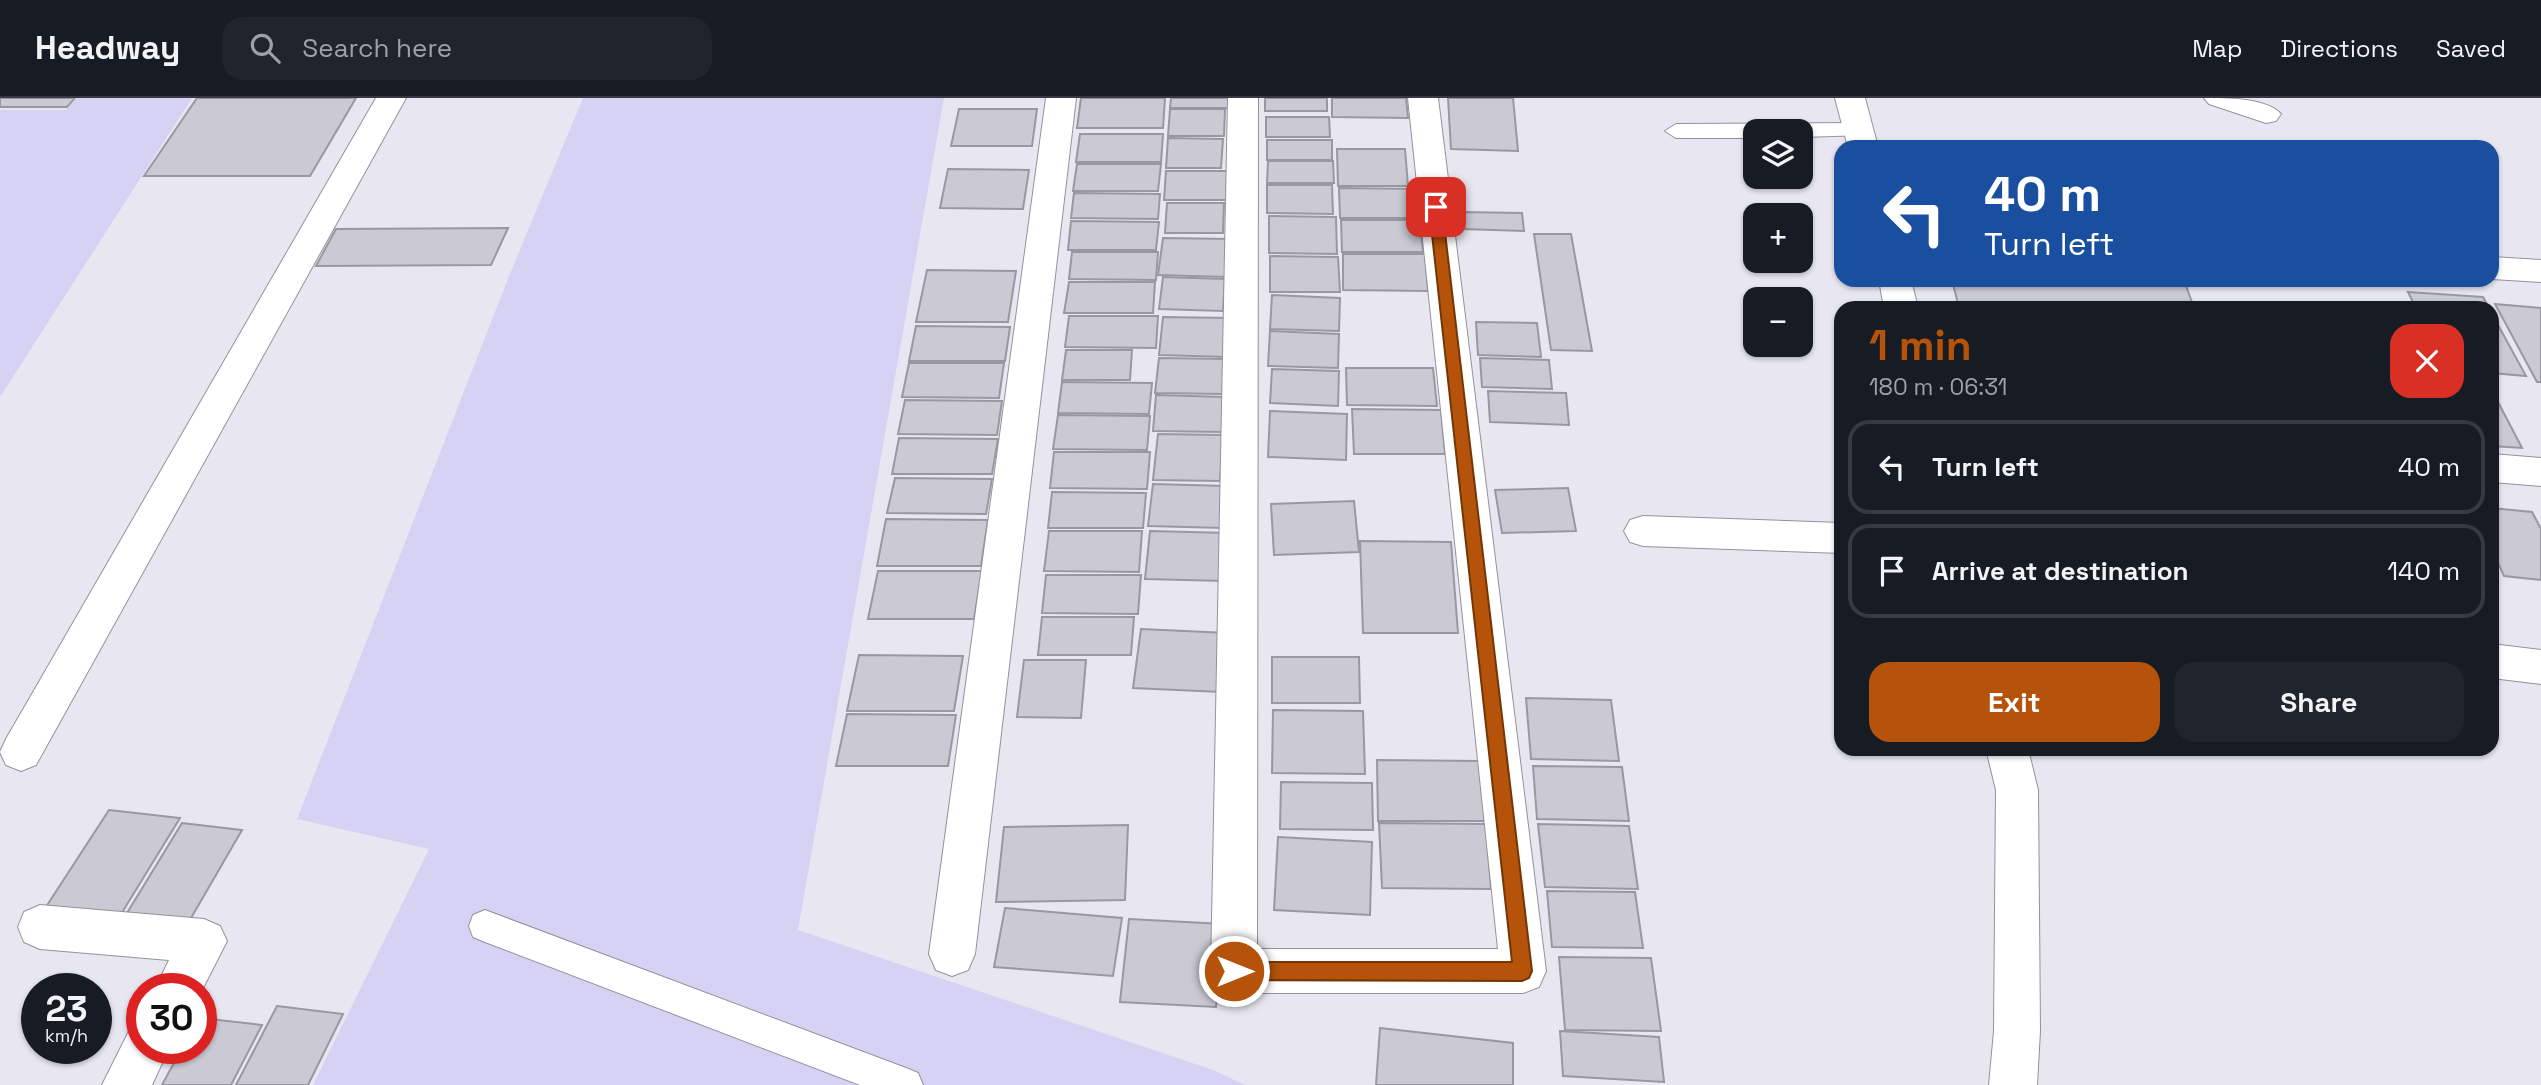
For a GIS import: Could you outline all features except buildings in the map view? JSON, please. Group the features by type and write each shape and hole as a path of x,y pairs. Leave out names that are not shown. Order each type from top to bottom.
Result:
{"street":[{"path":"22,752 391,98"},
{"path":"952,954 1061,98"},
{"path":"1243,98 1234,971 1522,971 1423,98"},
{"path":"1850,98 1861,139"},
{"path":"2219,98 2266,114"},
{"path":"2499,268 2541,271"},
{"path":"2499,469 2541,472"},
{"path":"1643,531 1834,538"},
{"path":"2499,661 2541,667"},
{"path":"2009,756 2017,790 2017,1031 2012,1085"},
{"path":"40,927 204,941 187,973"},
{"path":"126,1085 137,1064"}],"lane":[{"path":"1676,131 1861,139"},
{"path":"485,926 906,1085"}],"shaded area":[{"path":"77,98 192,98 0,397 0,110 66,110"},
{"path":"583,98 944,98 798,930 1213,1070 1245,1085 313,1085 429,849 297,819 509,276"}],"route":[{"path":"1234,971 1522,971 1436,207"}]}
